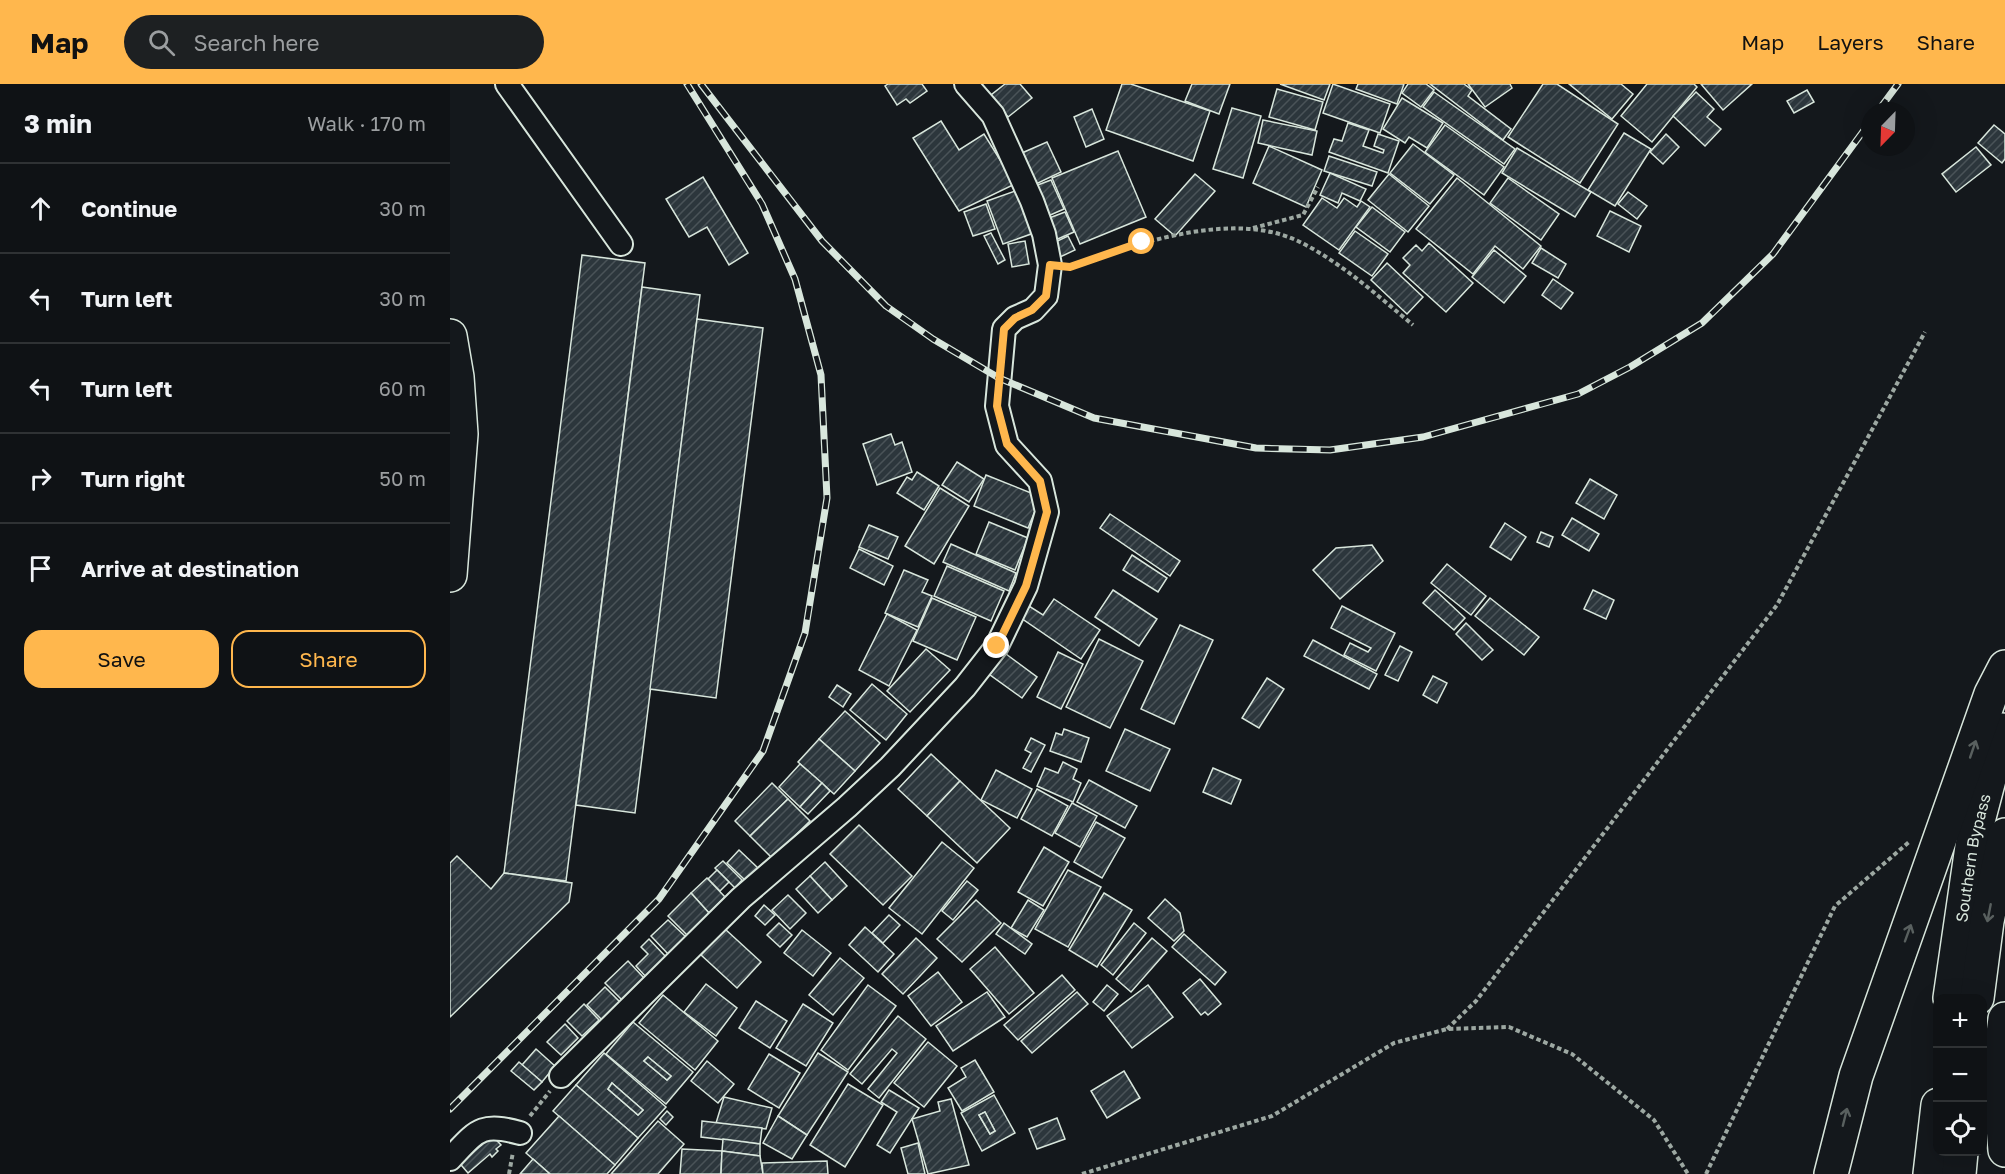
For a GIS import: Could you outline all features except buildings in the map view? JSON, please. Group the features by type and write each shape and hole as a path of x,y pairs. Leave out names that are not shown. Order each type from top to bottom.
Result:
{"highway":[{"path":"450,336 457,376 461,434 450,575"},
{"path":"1831,1174 1856,1076 1991,694 2005,667"},
{"name":"Southern Bypass","path":"1951,994 1973,840 2005,718"},
{"name":"Southern Bypass","path":"1978,994 1987,921 2005,835"},
{"path":"2005,1019 1998,1070 2005,1150"},
{"path":"1930,1174 1933,1148"},
{"path":"1959,1174 1961,1156"}],"street":[{"path":"507,84 621,244"},
{"path":"561,1076 741,898 890,767 965,687 997,646 1026,586 1047,512 1040,481 1007,444 997,406 1004,329 1015,318 1032,310 1046,296 1050,265 1044,234 1032,201 993,115 966,84"},
{"path":"450,1159 474,1135 485,1128 493,1126 520,1133"}],"path":[{"path":"1250,229 1303,215 1318,187"},
{"path":"1050,265 1070,267 1142,242 1224,226 1250,229 1302,243 1338,266 1413,325"},
{"path":"1447,1029 1476,1001 1777,605 1925,332"},
{"path":"1706,1174 1835,906 1912,840"},
{"path":"1082,1174 1272,1116 1394,1043 1447,1029 1509,1027 1572,1054 1654,1120 1688,1174"}],"railway":[{"path":"450,1109 659,899 763,751 805,633 827,498 821,375 795,279 762,204 687,84"},
{"path":"701,84 822,241 886,306 933,339 999,378 1094,418 1256,448 1330,450 1423,437 1578,394 1630,367 1702,323 1773,254 1861,134"},
{"path":"1885,102 1898,84"}],"route":[{"path":"997,646 1014,615 1026,586 1047,512 1040,481 1007,444 997,406 1004,329 1015,318 1032,310 1046,296 1050,265 1070,267 1142,242"}]}
